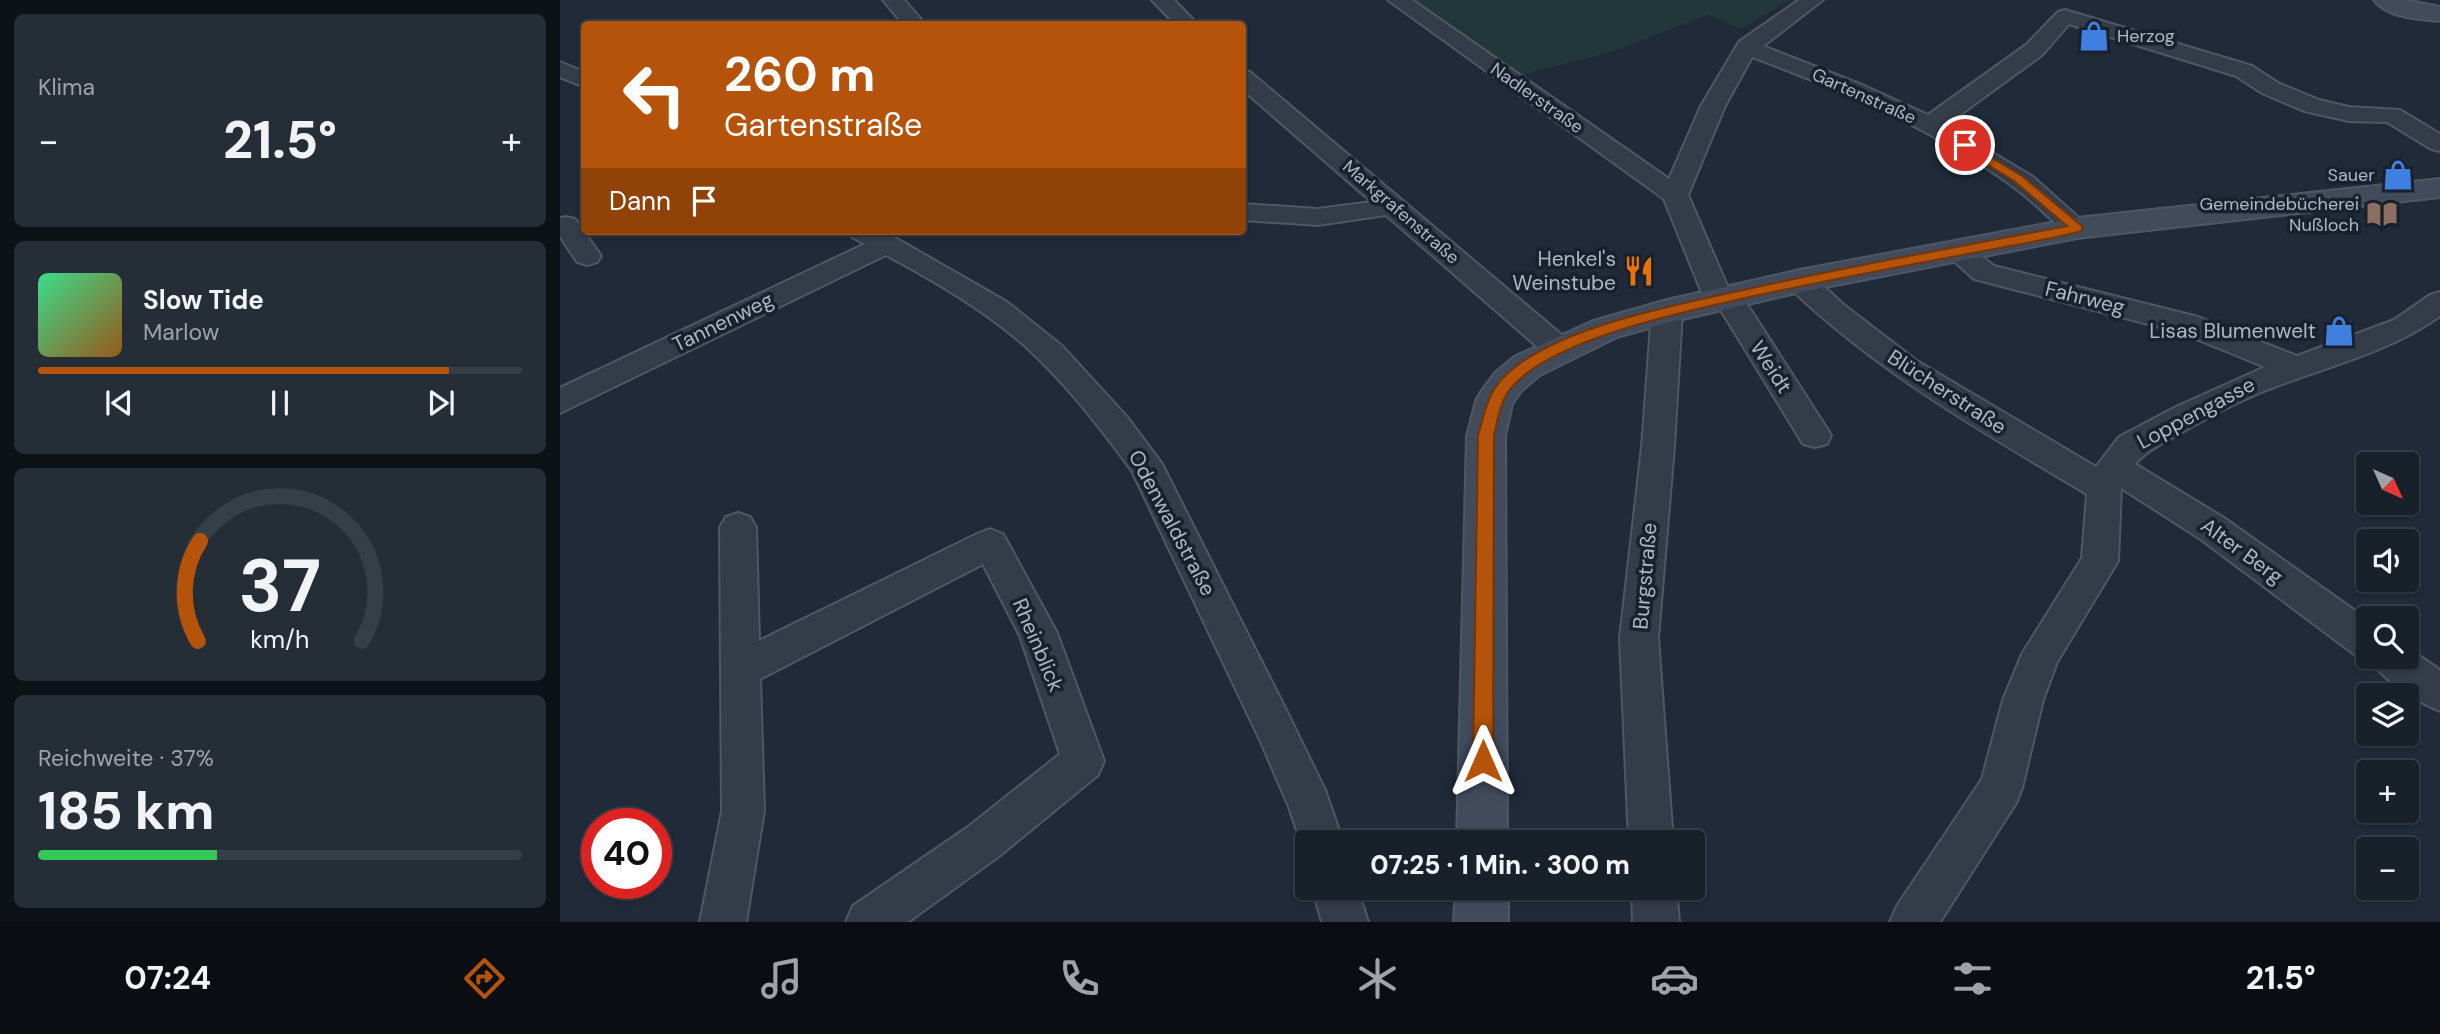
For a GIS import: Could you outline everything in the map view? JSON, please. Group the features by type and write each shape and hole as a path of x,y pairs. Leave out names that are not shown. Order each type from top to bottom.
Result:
{"street":[{"path":"893,0 911,21"},
{"path":"1162,0 1183,21"},
{"name":"Nadlerstraße","path":"1398,0 1675,195"},
{"path":"1723,297 1675,195 1713,106 1747,47 1813,0"},
{"path":"2386,0 2409,10 2440,14"},
{"path":"1930,125 2034,50 2054,13 2244,71 2270,88 2312,106 2349,114 2392,115 2440,144"},
{"name":"Gartenstraße","path":"1747,47 1846,86 1930,125 2018,178 2077,228"},
{"path":"560,69 581,79"},
{"name":"Markgrafenstraße","path":"1246,80 1559,349"},
{"path":"1482,830 1486,436 1494,401 1508,382 1527,366 1605,329 1723,297 1800,281 2077,228 2440,188"},
{"path":"1246,213 1284,218 1333,218 1394,205"},
{"path":"570,222 587,256"},
{"name":"Tannenweg","path":"560,401 874,237"},
{"name":"Odenwaldstraße","path":"874,237 914,258 1015,322 1083,385 1145,464 1275,729 1310,805 1317,830"},
{"name":"Fahrweg","path":"1958,252 1984,272 2188,324 2295,367"},
{"name":"Blücherstraße","path":"1800,281 1828,309 1895,360 2108,478"},
{"name":"Weidt","path":"1723,297 1815,435"},
{"name":"Loppengasse","path":"2108,478 2131,446 2186,415 2295,367 2343,352 2404,327 2440,302"},
{"name":"Burgstraße","path":"1650,830 1639,638 1658,447 1667,312"},
{"path":"1913,922 2001,788 2023,700 2041,653 2100,561 2108,478"},
{"name":"Alter Berg","path":"2108,478 2149,486 2356,633"},
{"path":"723,922 743,811 738,527"},
{"name":"Rheinblick","path":"740,670 990,544 1038,634 1083,761 983,842 869,922"},
{"path":"2406,669 2440,693"},
{"path":"1338,900 1345,922"},
{"path":"1481,922 1482,900"},
{"path":"1655,900 1656,922"}],"green space":[{"path":"1407,0 1790,0 1741,29 1708,15 1609,53 1513,77"}],"place":[{"name":"Herzog","path":"2094,36"},
{"name":"Sauer","path":"2398,175"},
{"name":"Gemeindebücherei Nußloch","path":"2382,214"},
{"name":"Henkel's Weinstube","path":"1639,271"},
{"name":"Lisas Blumenwelt","path":"2339,331"}],"route":[{"path":"1483,761 1486,436 1494,401 1508,382 1527,366 1605,329 1718,298 2077,228 2018,178 1965,145"}]}
